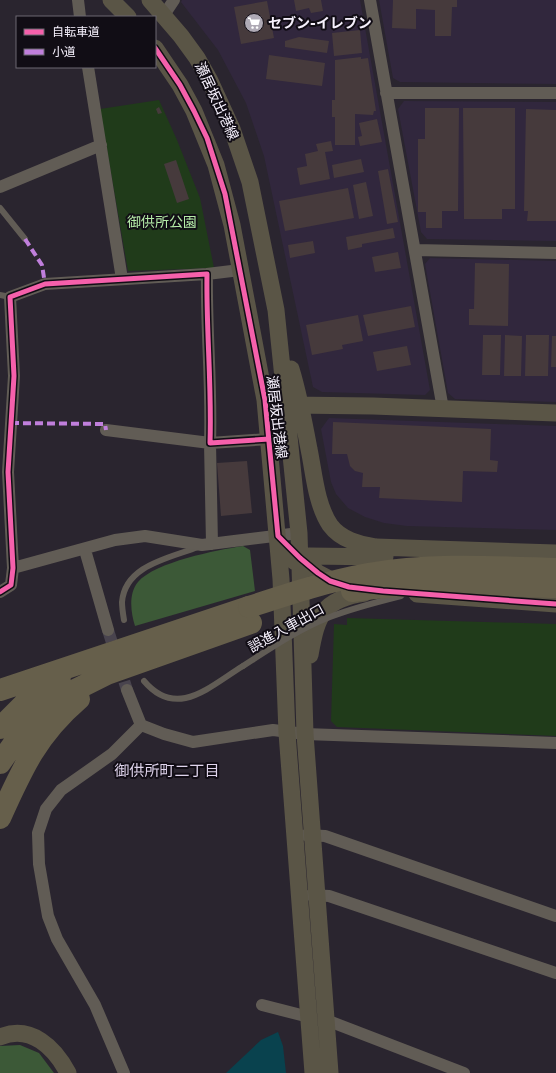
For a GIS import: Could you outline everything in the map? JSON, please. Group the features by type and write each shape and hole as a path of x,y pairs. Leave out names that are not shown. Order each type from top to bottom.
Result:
{"highway":[{"path":"0,763 30,721 67,694 107,674 342,579 397,570 464,568 556,569"},
{"path":"0,690 83,662 250,615 349,592 395,586 452,584 556,587"},
{"path":"0,728 7,719 39,691 83,662"},
{"path":"0,818 32,750 69,707 107,674"}],"main road":[{"path":"111,0 125,10"},
{"name":"瀬居坂出港線","path":"150,0 181,36 204,69 232,129 250,182 294,405 321,506 326,517 337,533 353,541 376,547 556,553"},
{"name":"瀬居坂出港線","path":"156,49 180,85 207,138 225,194 265,400 281,579 287,732 303,834"},
{"path":"294,405 556,413"},
{"name":"瀬居坂出港線","path":"294,405 300,558 320,556 398,556 499,551"},
{"path":"278,536 300,558 318,573 330,580 349,587 384,592 556,604"},
{"path":"281,579 300,558"},
{"path":"300,558 305,734 300,892 313,1073"},
{"path":"304,687 315,629 325,609 333,602 346,597 384,592"},
{"path":"303,834 316,897 330,1073"},
{"path":"0,1037 20,1034 34,1037 47,1044 58,1055 68,1073"}],"street":[{"path":"78,0 80,16"},
{"path":"164,15 174,0"},
{"path":"370,0 443,409"},
{"path":"88,68 122,279"},
{"path":"386,92 556,93"},
{"path":"0,187 100,145"},
{"path":"415,250 556,253"},
{"path":"0,592 11,586 13,568 8,472 14,376 5,296 45,284 207,274 240,270"},
{"path":"207,274 206,319 212,403 207,545"},
{"path":"106,430 210,443 269,439"},
{"path":"13,568 85,550 115,540 145,536 207,545 299,533"},
{"path":"85,550 108,630"},
{"path":"127,690 141,724 164,734 193,742 273,730 305,734 556,743"},
{"path":"124,1073 95,1005 57,939 48,916 39,864 38,833 46,810 61,790 112,754 141,724"},
{"path":"303,834 325,836 556,916"},
{"path":"300,892 316,897 329,896 336,898 556,973"},
{"path":"262,1004 308,1017"},
{"path":"326,1020 464,1073"}],"lane":[{"path":"0,208 25,239"},
{"path":"124,620 122,602 126,587 133,575 144,568 207,545"},
{"name":"誤進入車出口","path":"144,681 154,692 167,699 180,700 192,696 293,635 329,617 356,608 452,584"}],"shaded area":[{"path":"182,0 360,0 430,390 425,395 322,392 313,387 264,156 246,103 218,50 181,2"},
{"path":"379,0 556,0 556,84 400,82 393,78"},
{"path":"404,101 556,102 556,241 427,239 421,232 398,109"},
{"path":"430,258 556,261 556,402 455,399 448,393 425,264"},
{"path":"329,418 556,426 556,530 407,526 384,523 365,517 348,508 336,494 331,482 321,429"}],"green space":[{"name":"御供所公園","path":"159,100 200,198 214,268 128,271 100,109"},
{"path":"243,546 250,550 255,591 135,626 131,604 133,592 138,582 146,575 158,568 187,558 218,550"},
{"path":"347,618 556,624 556,736 337,727 331,721 334,624 347,625"},
{"path":"20,1045 39,1053 54,1073 0,1073 0,1046"}],"water":[{"path":"278,1032 283,1046 286,1073 226,1073 261,1040"}],"building":[{"path":"294,0 321,0 323,11 311,13 309,8 296,11"},
{"path":"393,0 457,0 457,7 452,7 451,36 435,36 435,10 416,9 416,29 392,28"},
{"name":"セブン-イレブン","path":"267,1 274,38 241,44 234,7"},
{"path":"360,30 362,53 334,56 332,33"},
{"path":"299,37 329,41 327,53 285,47 285,41"},
{"path":"269,55 325,63 322,86 266,79"},
{"path":"361,57 361,59 368,58 376,111 374,111 373,115 355,114 355,145 335,145 335,117 332,117 332,100 335,100 335,60"},
{"path":"159,107 162,113 158,114 156,109"},
{"path":"425,108 459,108 458,211 442,211 442,228 426,228 426,212 418,212 418,139 425,139"},
{"path":"463,108 515,108 515,209 502,209 502,219 464,219"},
{"path":"526,109 556,110 556,221 527,221 528,211 524,211"},
{"path":"377,119 382,142 360,146 358,137 362,136 359,123"},
{"path":"331,141 333,151 325,152 330,179 300,185 297,168 307,166 305,154 318,151 316,144"},
{"path":"361,159 364,172 334,178 332,165"},
{"path":"176,160 189,199 177,203 164,164"},
{"path":"388,169 398,222 387,224 378,171"},
{"path":"366,182 373,216 359,219 353,185"},
{"path":"348,188 354,218 285,231 279,201"},
{"path":"393,228 395,238 362,244 362,247 348,250 346,237"},
{"path":"313,241 315,253 290,258 288,245"},
{"path":"398,252 401,268 375,272 372,257"},
{"path":"475,263 509,264 508,326 469,325 469,309 474,309"},
{"path":"411,306 415,327 368,336 363,315"},
{"path":"358,315 363,341 342,345 343,349 312,355 306,325"},
{"path":"483,335 501,335 500,375 482,375"},
{"path":"505,335 522,336 521,376 504,376"},
{"path":"526,335 549,335 548,376 525,376"},
{"path":"552,336 556,336 556,367 551,367"},
{"path":"407,346 411,365 377,371 373,352"},
{"path":"333,422 491,429 490,460 498,461 497,472 463,471 462,502 379,498 380,487 362,487 363,473 355,471 350,466 347,454 332,454"},
{"path":"247,461 252,513 221,516 217,463"}],"tunnel":[{"path":"108,630 127,690"}],"marked path":[{"path":"25,239 42,265 45,284"},
{"path":"11,423 105,424 106,430"}],"cycle path":[{"path":"156,49 180,85 207,138 225,194 265,400 278,536 300,558 318,573 330,581 349,587 383,591 556,604"},
{"path":"0,592 11,585 13,568 8,472 14,376 10,297 45,284 207,274 210,443 269,439"}],"place":[{"name":"セブン-イレブン","path":"254,23"}],"district":[{"name":"御供所町二丁目","path":"167,771"}]}
